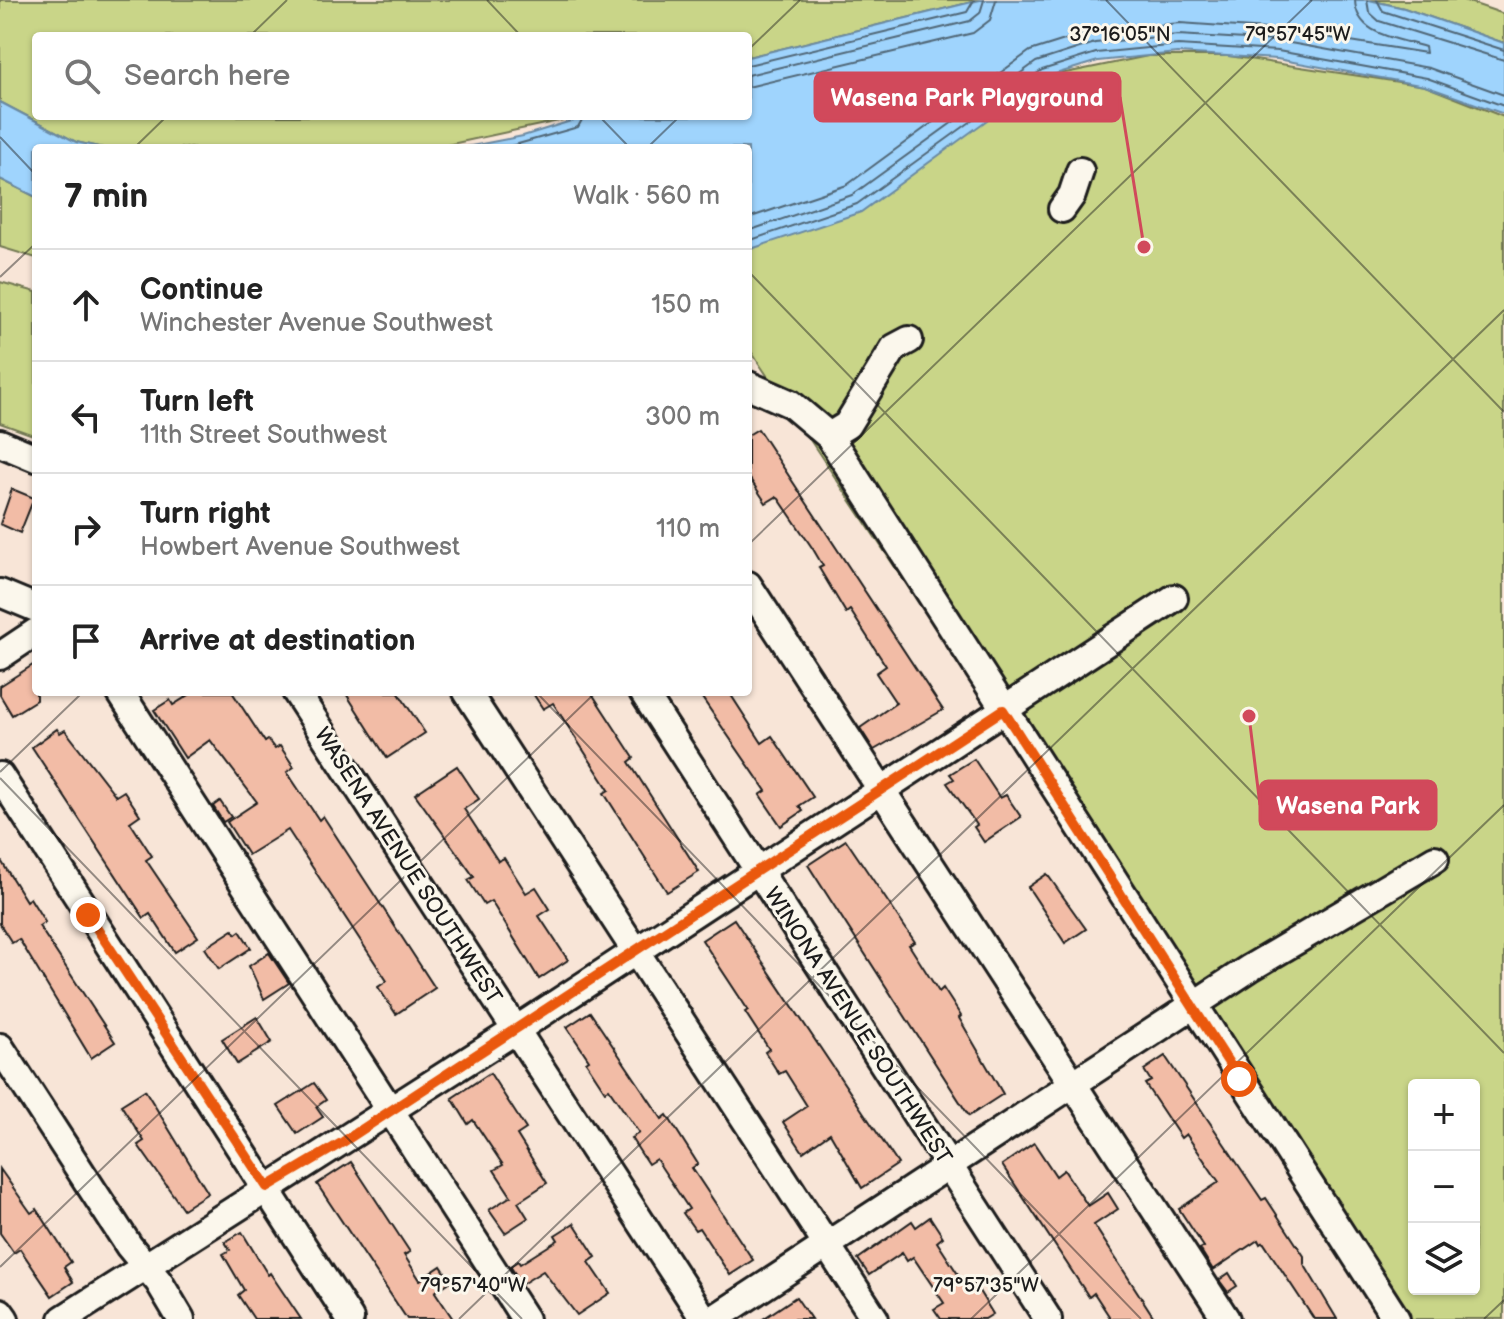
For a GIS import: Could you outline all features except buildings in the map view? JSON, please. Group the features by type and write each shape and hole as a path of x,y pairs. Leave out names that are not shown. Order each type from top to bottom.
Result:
{"street":[{"path":"1062,209 1072,195 1080,171"},
{"path":"829,436 847,425 894,348 909,340"},
{"path":"752,387 791,404 829,436 1396,1319"},
{"path":"0,443 32,456"},
{"path":"752,591 1226,1319"},
{"path":"0,593 32,606"},
{"path":"63,1319 516,1030 1174,598"},
{"path":"0,656 32,635"},
{"path":"123,696 525,1319"},
{"name":"WASENA AVENUE SOUTHWEST","path":"299,696 704,1319"},
{"path":"470,696 875,1319"},
{"name":"WINONA AVENUE SOUTHWEST","path":"646,696 1048,1319"},
{"path":"0,776 350,1319"},
{"path":"714,1319 1194,1005 1435,859"},
{"path":"0,1047 129,1246 181,1319"},
{"path":"0,1312 5,1319"}],"green space":[{"path":"0,0 980,0 752,56 752,32 32,32 32,119 0,102"},
{"path":"1369,0 1463,0 1504,14 1504,43 1404,8"},
{"path":"1148,56 1229,56 1425,86 1504,117 1504,1319 1397,1319 752,353 752,241 1046,77"},
{"path":"34,120 563,120 452,144 76,142"},
{"path":"0,179 32,195 32,257 0,247"},
{"path":"0,282 32,291 32,435 0,423"}],"water":[{"path":"980,0 1369,0 1404,8 1504,43 1504,114 1425,86 1277,59 1177,53 1098,61 1046,77 861,212 752,249 752,144 482,144 523,136 574,120 752,120 752,56"},
{"path":"0,102 85,144 32,144 32,195 0,179"}],"place":[{"name":"Wasena Park Playground","path":"1144,247"},
{"name":"Wasena Park","path":"1249,716"}],"route":[{"path":"88,915 267,1187 343,1142 516,1030 1003,710 1239,1079"}]}
